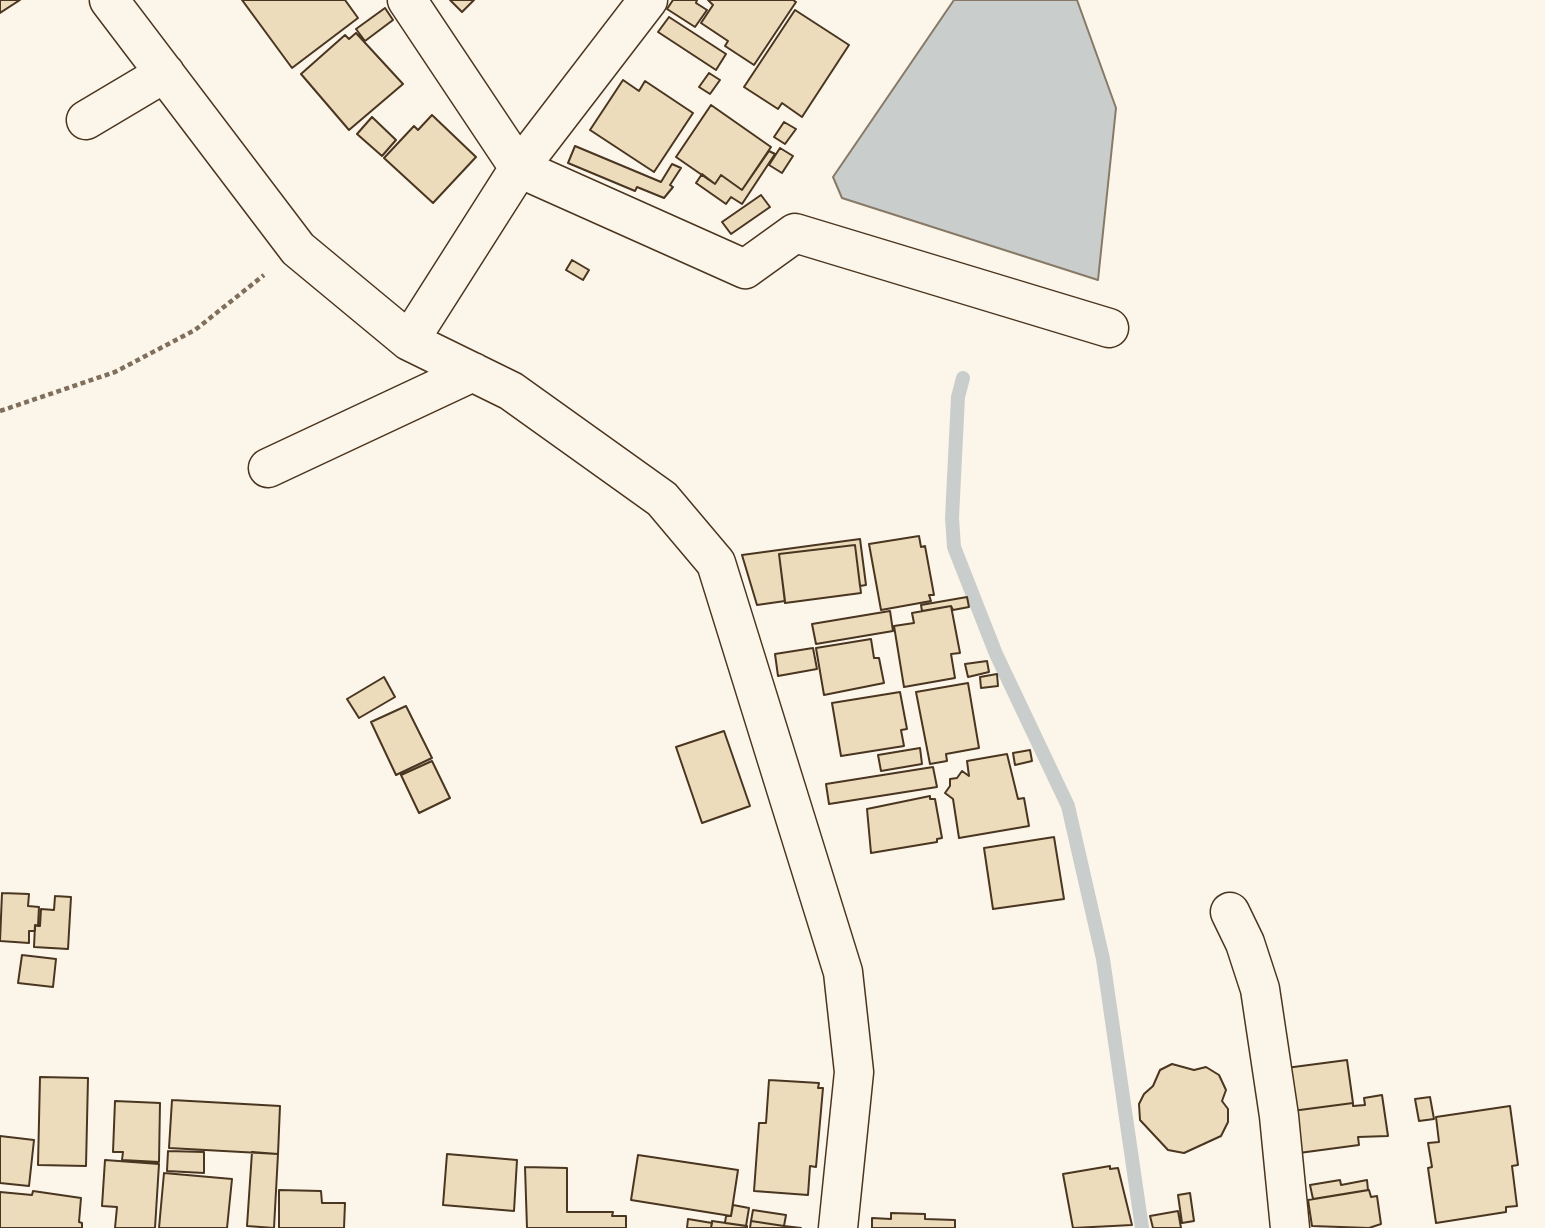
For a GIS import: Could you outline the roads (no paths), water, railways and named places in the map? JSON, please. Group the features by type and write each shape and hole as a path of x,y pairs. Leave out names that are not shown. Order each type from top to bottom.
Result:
{"street":[{"path":"109,0 298,249 409,341 511,391 662,499 716,563 843,972 854,1072 838,1228"},
{"path":"407,0 519,168 745,269 796,233 1108,328"},
{"path":"409,341 519,168 648,0"},
{"path":"86,120 165,74"},
{"path":"268,468 473,372"},
{"path":"1230,912 1245,943 1261,989 1279,1116 1290,1228"}],"waterway":[{"path":"963,378 958,397 952,518 954,547 996,654 1068,806 1103,959 1142,1228"}]}
